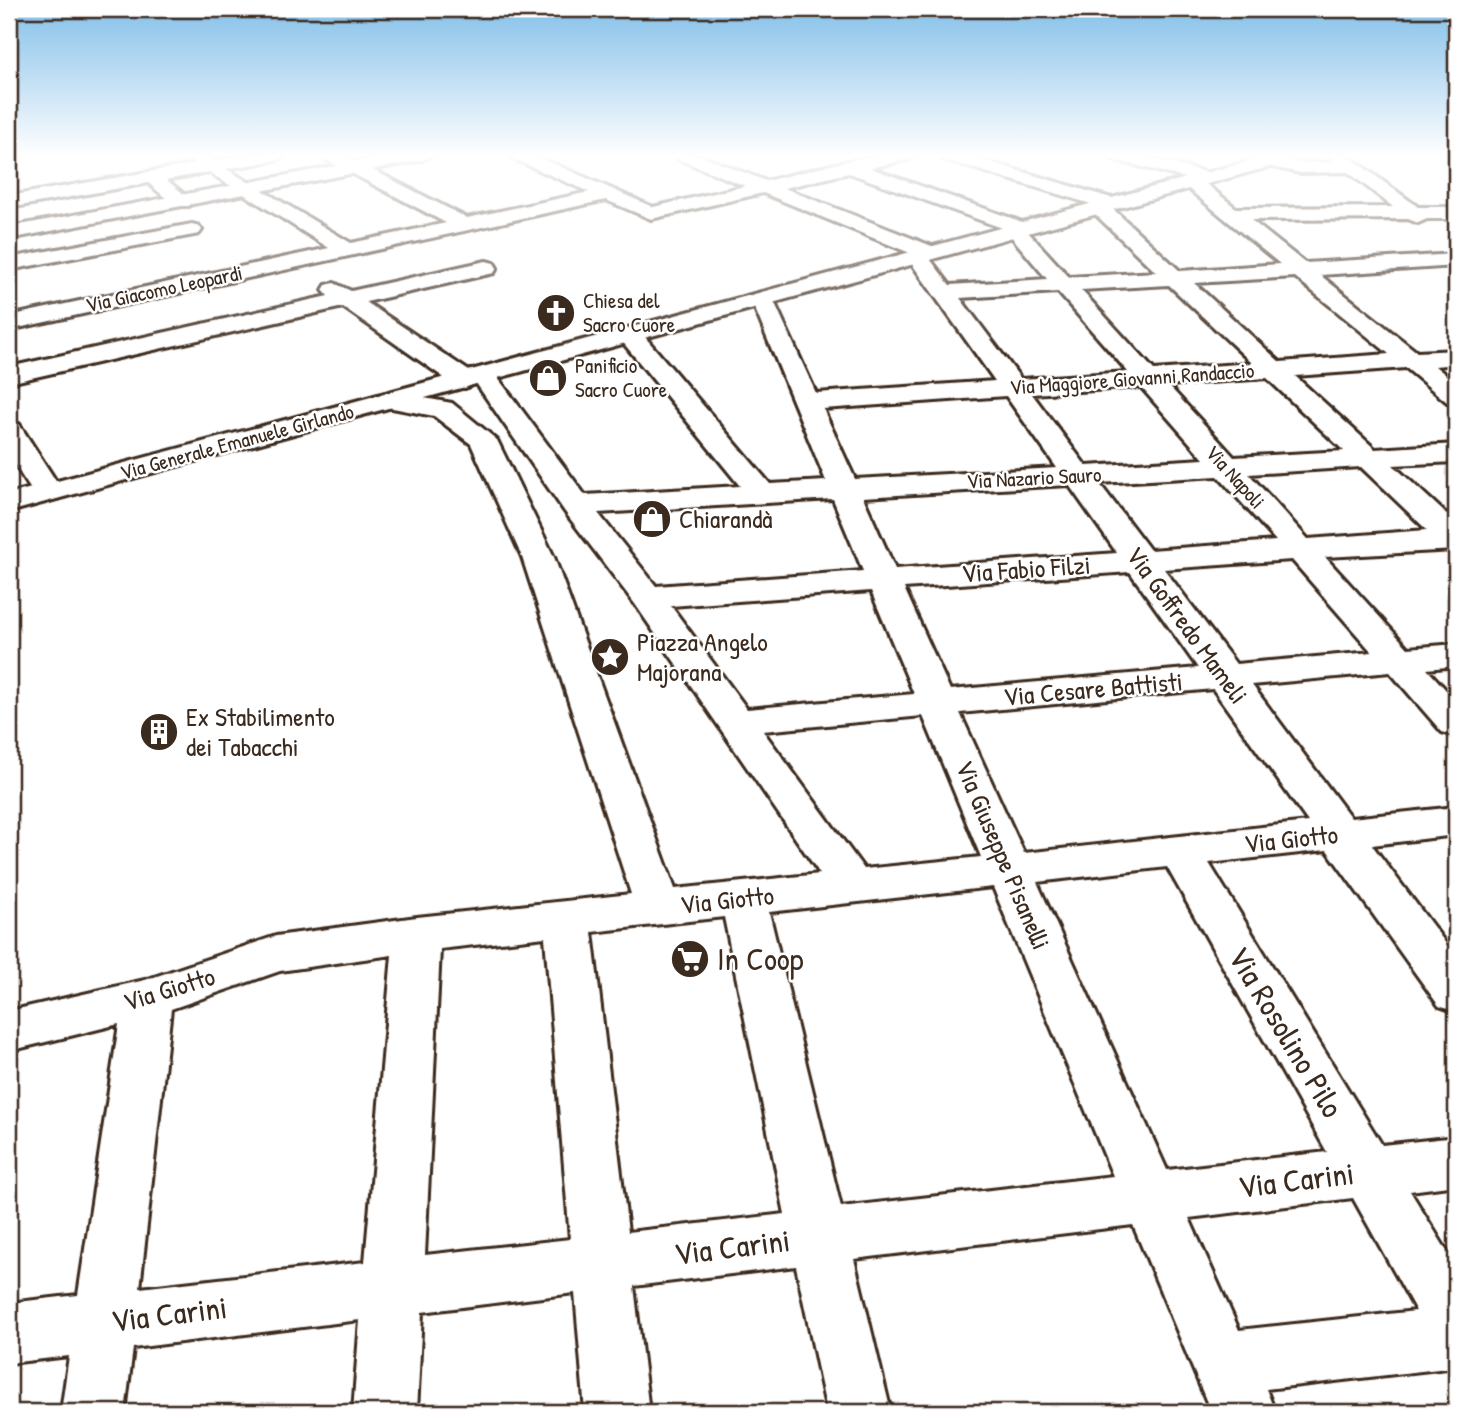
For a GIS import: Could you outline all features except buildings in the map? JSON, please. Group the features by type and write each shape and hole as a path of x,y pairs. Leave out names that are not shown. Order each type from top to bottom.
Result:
{"street":[{"path":"9,233 74,221"},
{"path":"180,221 211,244"},
{"path":"301,221 348,250"},
{"path":"458,221 465,225"},
{"name":"Via Giacomo Leopardi","path":"9,323 482,221"},
{"path":"844,221 923,255"},
{"path":"995,221 1018,230"},
{"name":"Via Generale Emanuele Girlando","path":"9,503 1049,221"},
{"path":"1120,221 1175,278 1456,538"},
{"path":"1240,221 1456,396"},
{"path":"1424,221 1435,229"},
{"path":"9,264 192,230"},
{"name":"Via Napoli","path":"1018,230 1063,285 1456,724"},
{"name":"Via Goffredo Mameli","path":"923,255 944,292 1456,993"},
{"path":"230,258 249,271"},
{"path":"944,292 1456,260"},
{"path":"293,262 474,377 576,505 664,596 754,720 853,887"},
{"path":"9,375 486,268"},
{"name":"Via Giuseppe Pisanelli","path":"762,299 1233,1387"},
{"path":"630,335 762,494"},
{"name":"Via Maggiore Giovanni Randaccio","path":"807,402 1456,357"},
{"path":"391,400 442,410 483,440 538,557 659,908"},
{"path":"9,430 48,492"},
{"name":"Via Nazario Sauro","path":"576,505 1456,453"},
{"name":"Via Fabio Filzi","path":"664,596 1456,538"},
{"name":"Via Cesare Battisti","path":"754,720 1456,655"},
{"name":"Via Giotto","path":"9,1031 148,998 276,954 567,917 1456,821"},
{"name":"Via Rosolino Pilo","path":"1180,851 1456,1322"},
{"path":"743,899 859,1412"},
{"path":"567,917 617,1412"},
{"path":"385,1412 417,934"},
{"path":"93,1412 148,998"},
{"name":"Via Carini","path":"9,1333 1456,1161"},
{"path":"1233,1387 1456,1337"}],"place":[{"name":"Chiesa del Sacro Cuore","path":"556,313"},
{"name":"Panificio Sacro Cuore","path":"548,378"},
{"name":"Chiarandà","path":"652,519"},
{"name":"Piazza Angelo Majorana","path":"610,657"},
{"name":"Ex Stabilimento dei Tabacchi","path":"159,732"},
{"name":"In Coop","path":"690,959"}]}
